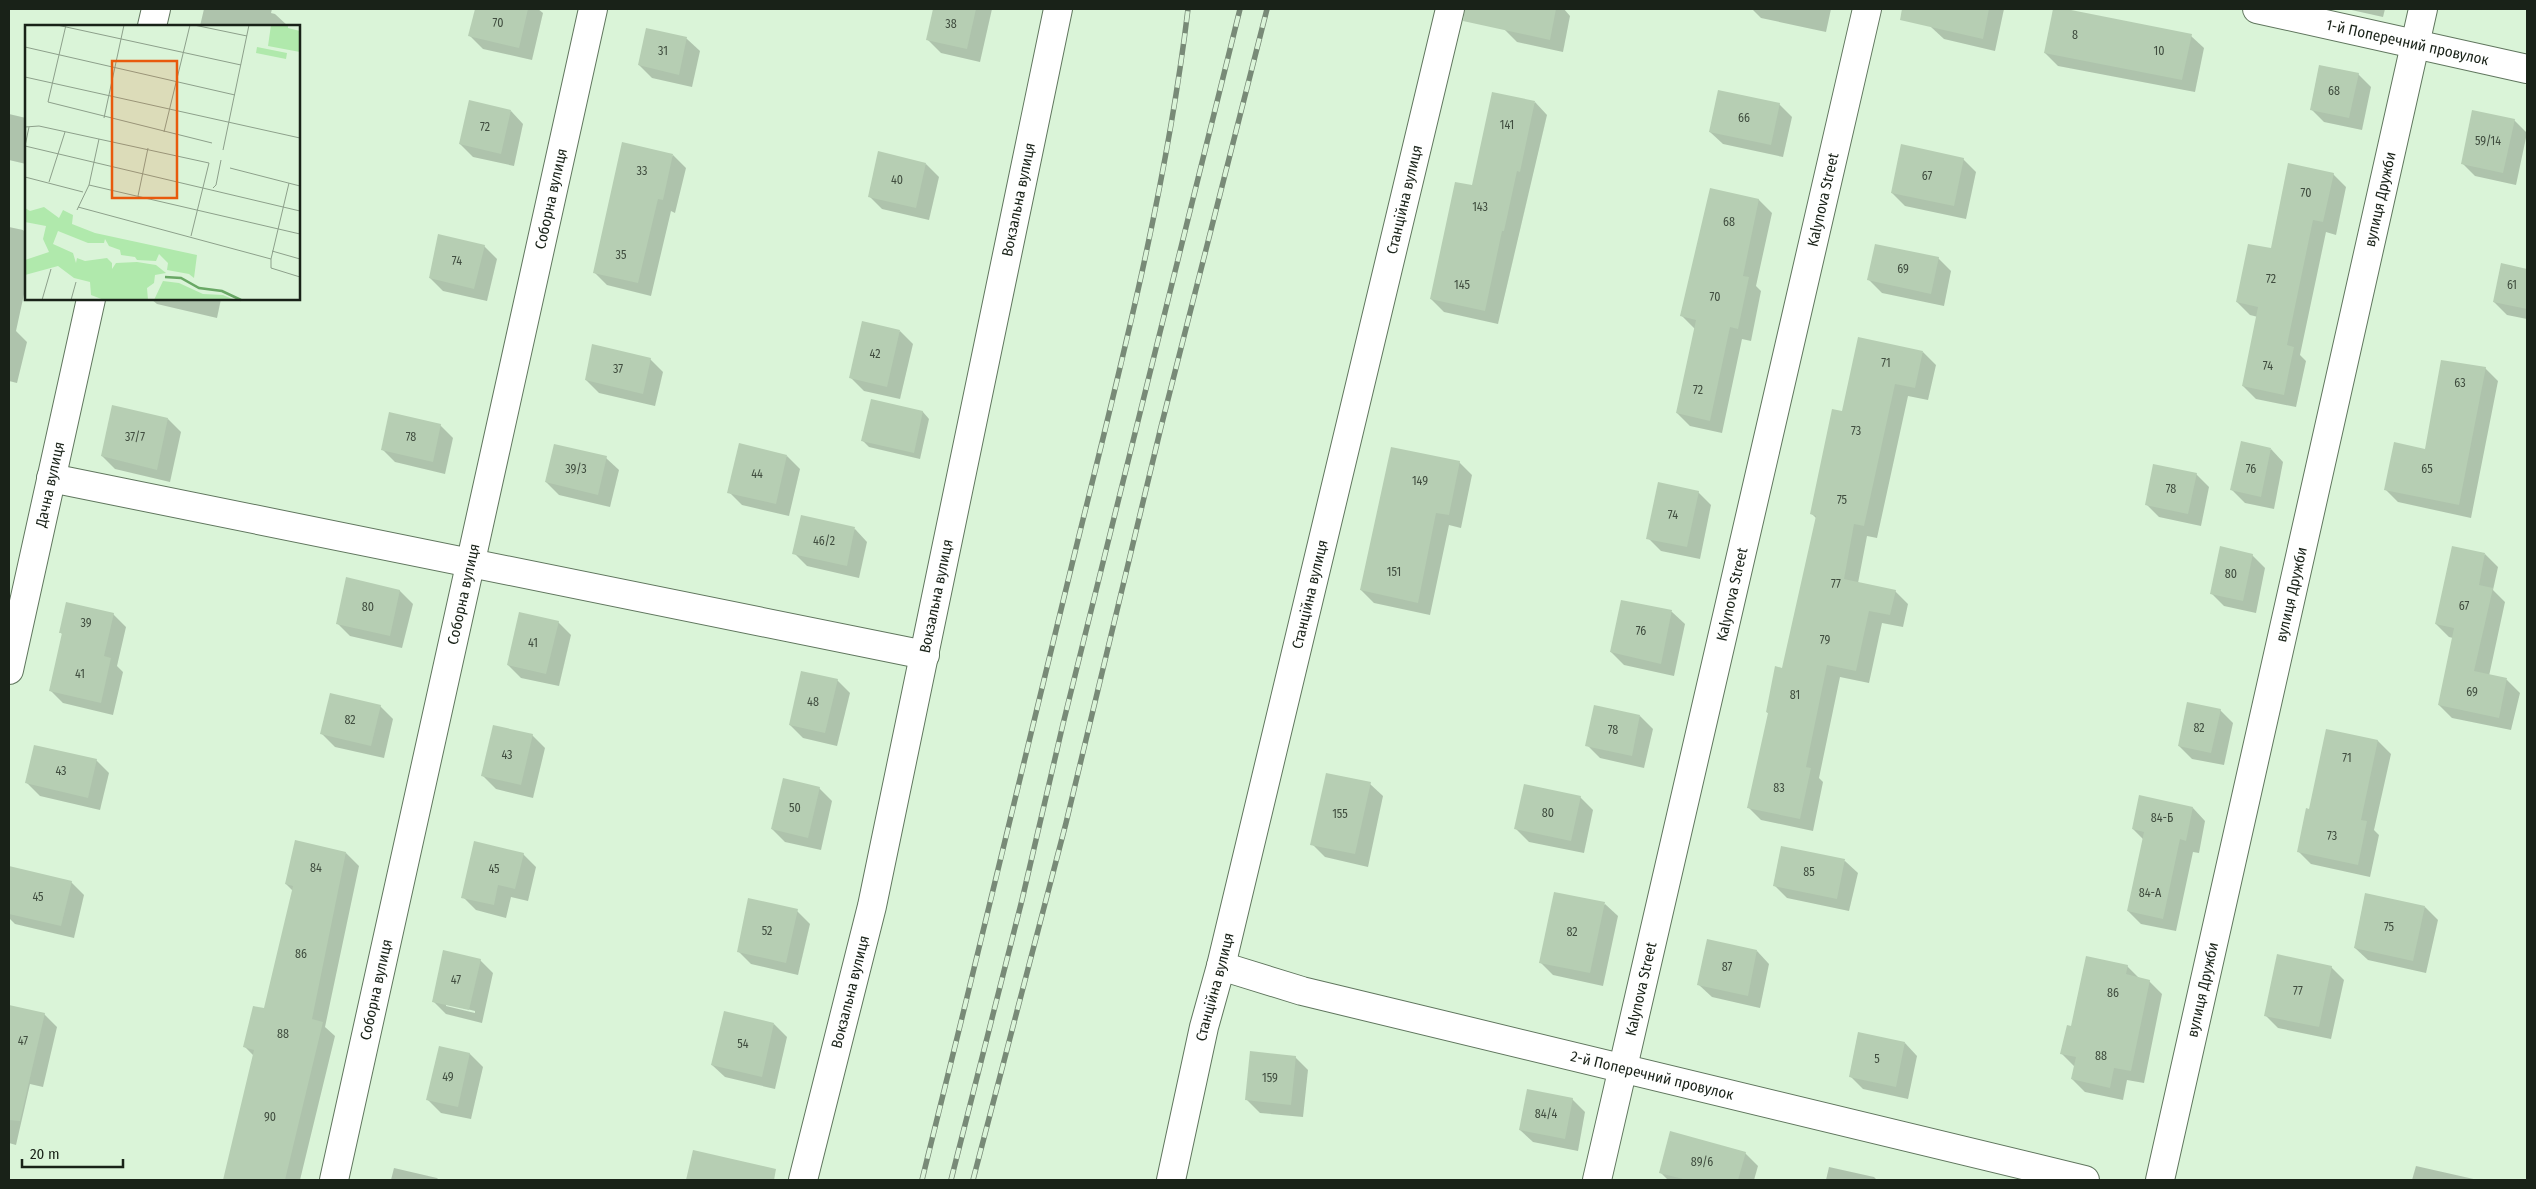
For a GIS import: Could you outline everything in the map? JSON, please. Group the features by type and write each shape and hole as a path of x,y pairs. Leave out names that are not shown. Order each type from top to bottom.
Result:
{"street":[{"path":"152,25 156,9"},
{"name":"Соборна вулиця","path":"334,1180 593,9"},
{"name":"Вокзальна вулиця","path":"803,1180 872,906 1058,9"},
{"name":"Станційна вулиця","path":"1171,1180 1204,1027 1221,966 1450,9"},
{"name":"Kalynova Street","path":"1597,1180 1867,9"},
{"name":"1-й Поперечний провулок","path":"2257,9 2527,69"},
{"name":"вулиця Дружби","path":"2160,1180 2423,9"},
{"name":"Дачна вулиця","path":"9,670 91,300"},
{"path":"51,478 925,655"},
{"name":"2-й Поперечний провулок","path":"1221,966 1302,991 2085,1180"}],"building":[{"path":"475,9 528,9 519,48 468,36"},
{"path":"933,9 976,9 967,49 926,40"},
{"path":"1465,9 1556,9 1550,40 1463,21"},
{"path":"1902,9 1989,9 1983,39 1900,20"},
{"path":"2053,9 2066,9 2192,34 2182,80 2044,53"},
{"path":"646,28 687,37 679,75 638,65"},
{"path":"2319,65 2359,73 2349,118 2310,110"},
{"path":"1718,90 1780,103 1771,145 1709,132"},
{"path":"1492,92 1535,101 1520,172 1517,171 1504,231 1502,231 1485,311 1430,299 1455,182 1472,185"},
{"path":"469,100 511,110 501,154 459,144"},
{"path":"2472,110 2515,119 2503,173 2461,164"},
{"path":"622,142 673,154 663,200 658,199 638,283 593,273"},
{"path":"1901,144 1964,158 1954,206 1891,193"},
{"path":"878,151 926,163 916,208 868,197"},
{"path":"2288,163 2334,173 2323,222 2313,220 2287,345 2294,347 2284,395 2242,386 2258,307 2236,302 2248,244 2271,248"},
{"path":"1710,188 1759,199 1743,276 1749,277 1738,329 1730,327 1710,421 1676,413 1696,320 1680,316"},
{"path":"438,234 485,245 474,289 429,278"},
{"path":"1875,244 1939,257 1931,294 1867,280"},
{"path":"2501,263 2527,269 2527,309 2493,302"},
{"path":"862,321 900,330 887,387 849,378"},
{"path":"1858,337 1923,351 1915,388 1895,384 1864,526 1854,524 1844,579 1896,590 1890,615 1869,611 1856,671 1827,665 1806,767 1811,768 1800,819 1747,808 1768,713 1766,712 1775,666 1782,668 1816,516 1810,514 1832,409 1842,411"},
{"path":"592,344 651,358 643,394 585,380"},
{"path":"2441,360 2486,367 2459,505 2384,490 2394,442 2425,449"},
{"path":"871,399 923,411 914,453 861,441"},
{"path":"112,405 168,418 157,470 101,456"},
{"path":"389,412 441,424 433,462 381,450"},
{"path":"2241,441 2271,448 2261,497 2230,490"},
{"path":"739,443 787,455 776,504 727,493"},
{"path":"554,444 607,456 598,495 545,482"},
{"path":"1391,447 1460,461 1449,515 1436,513 1418,603 1360,590"},
{"path":"2153,464 2197,473 2188,514 2145,505"},
{"path":"1658,482 1699,491 1687,547 1646,539"},
{"path":"801,515 855,527 847,566 792,554"},
{"path":"2220,546 2253,554 2243,601 2210,594"},
{"path":"2452,546 2485,553 2479,585 2493,588 2474,671 2507,678 2499,718 2438,705 2454,628 2435,624"},
{"path":"346,577 400,590 390,636 336,624"},
{"path":"1621,600 1672,610 1661,664 1610,652"},
{"path":"66,602 114,613 104,656 111,658 101,703 49,691 62,633 59,633"},
{"path":"519,612 559,621 546,674 507,665"},
{"path":"801,671 838,679 825,733 789,725"},
{"path":"330,693 381,705 371,746 320,734"},
{"path":"2187,702 2221,709 2211,753 2178,746"},
{"path":"1594,705 1640,715 1632,756 1585,746"},
{"path":"493,725 533,734 521,785 481,776"},
{"path":"2326,729 2378,740 2361,820 2367,821 2358,865 2297,852 2306,808 2309,809"},
{"path":"34,745 97,759 88,798 25,783"},
{"path":"1326,773 1371,782 1355,854 1310,845"},
{"path":"783,778 820,787 808,838 771,829"},
{"path":"1524,784 1581,796 1571,841 1514,829"},
{"path":"2139,795 2193,807 2186,841 2180,839 2163,919 2127,911 2144,832 2132,829"},
{"path":"295,840 346,852 312,1019 323,1022 285,1180 223,1180 254,1050 243,1047 253,1006 264,1008 293,886 285,884"},
{"path":"474,841 524,853 515,889 498,885 494,905 461,898"},
{"path":"1781,846 1845,859 1837,899 1773,886"},
{"path":"9,866 72,881 61,926 9,914"},
{"path":"1554,892 1605,902 1590,973 1539,963"},
{"path":"2365,893 2425,906 2413,961 2354,948"},
{"path":"748,898 798,909 786,963 737,952"},
{"path":"1707,939 1757,950 1748,996 1697,985"},
{"path":"443,950 481,959 469,1010 432,1002"},
{"path":"2277,954 2332,966 2319,1027 2264,1016"},
{"path":"2086,956 2128,965 2126,974 2150,980 2131,1071 2114,1068 2110,1088 2071,1079 2076,1057 2060,1054 2067,1025 2071,1026"},
{"path":"9,1005 45,1013 20,1121 9,1120"},
{"path":"724,1011 774,1023 762,1077 711,1065"},
{"path":"1858,1032 1905,1042 1896,1087 1849,1077"},
{"path":"439,1046 470,1053 458,1107 426,1100"},
{"path":"1250,1051 1296,1056 1291,1105 1245,1100"},
{"path":"1527,1089 1573,1098 1565,1139 1519,1130"},
{"path":"1670,1131 1746,1152 1738,1180 1687,1180 1659,1173"},
{"path":"693,1150 776,1169 774,1180 686,1180"}],"railway":[{"path":"922,1180 1140,282 1179,78 1188,9"},
{"path":"951,1180 1022,900 1063,724 1240,9"},
{"path":"973,1180 1066,823 1161,427 1267,9"}]}
